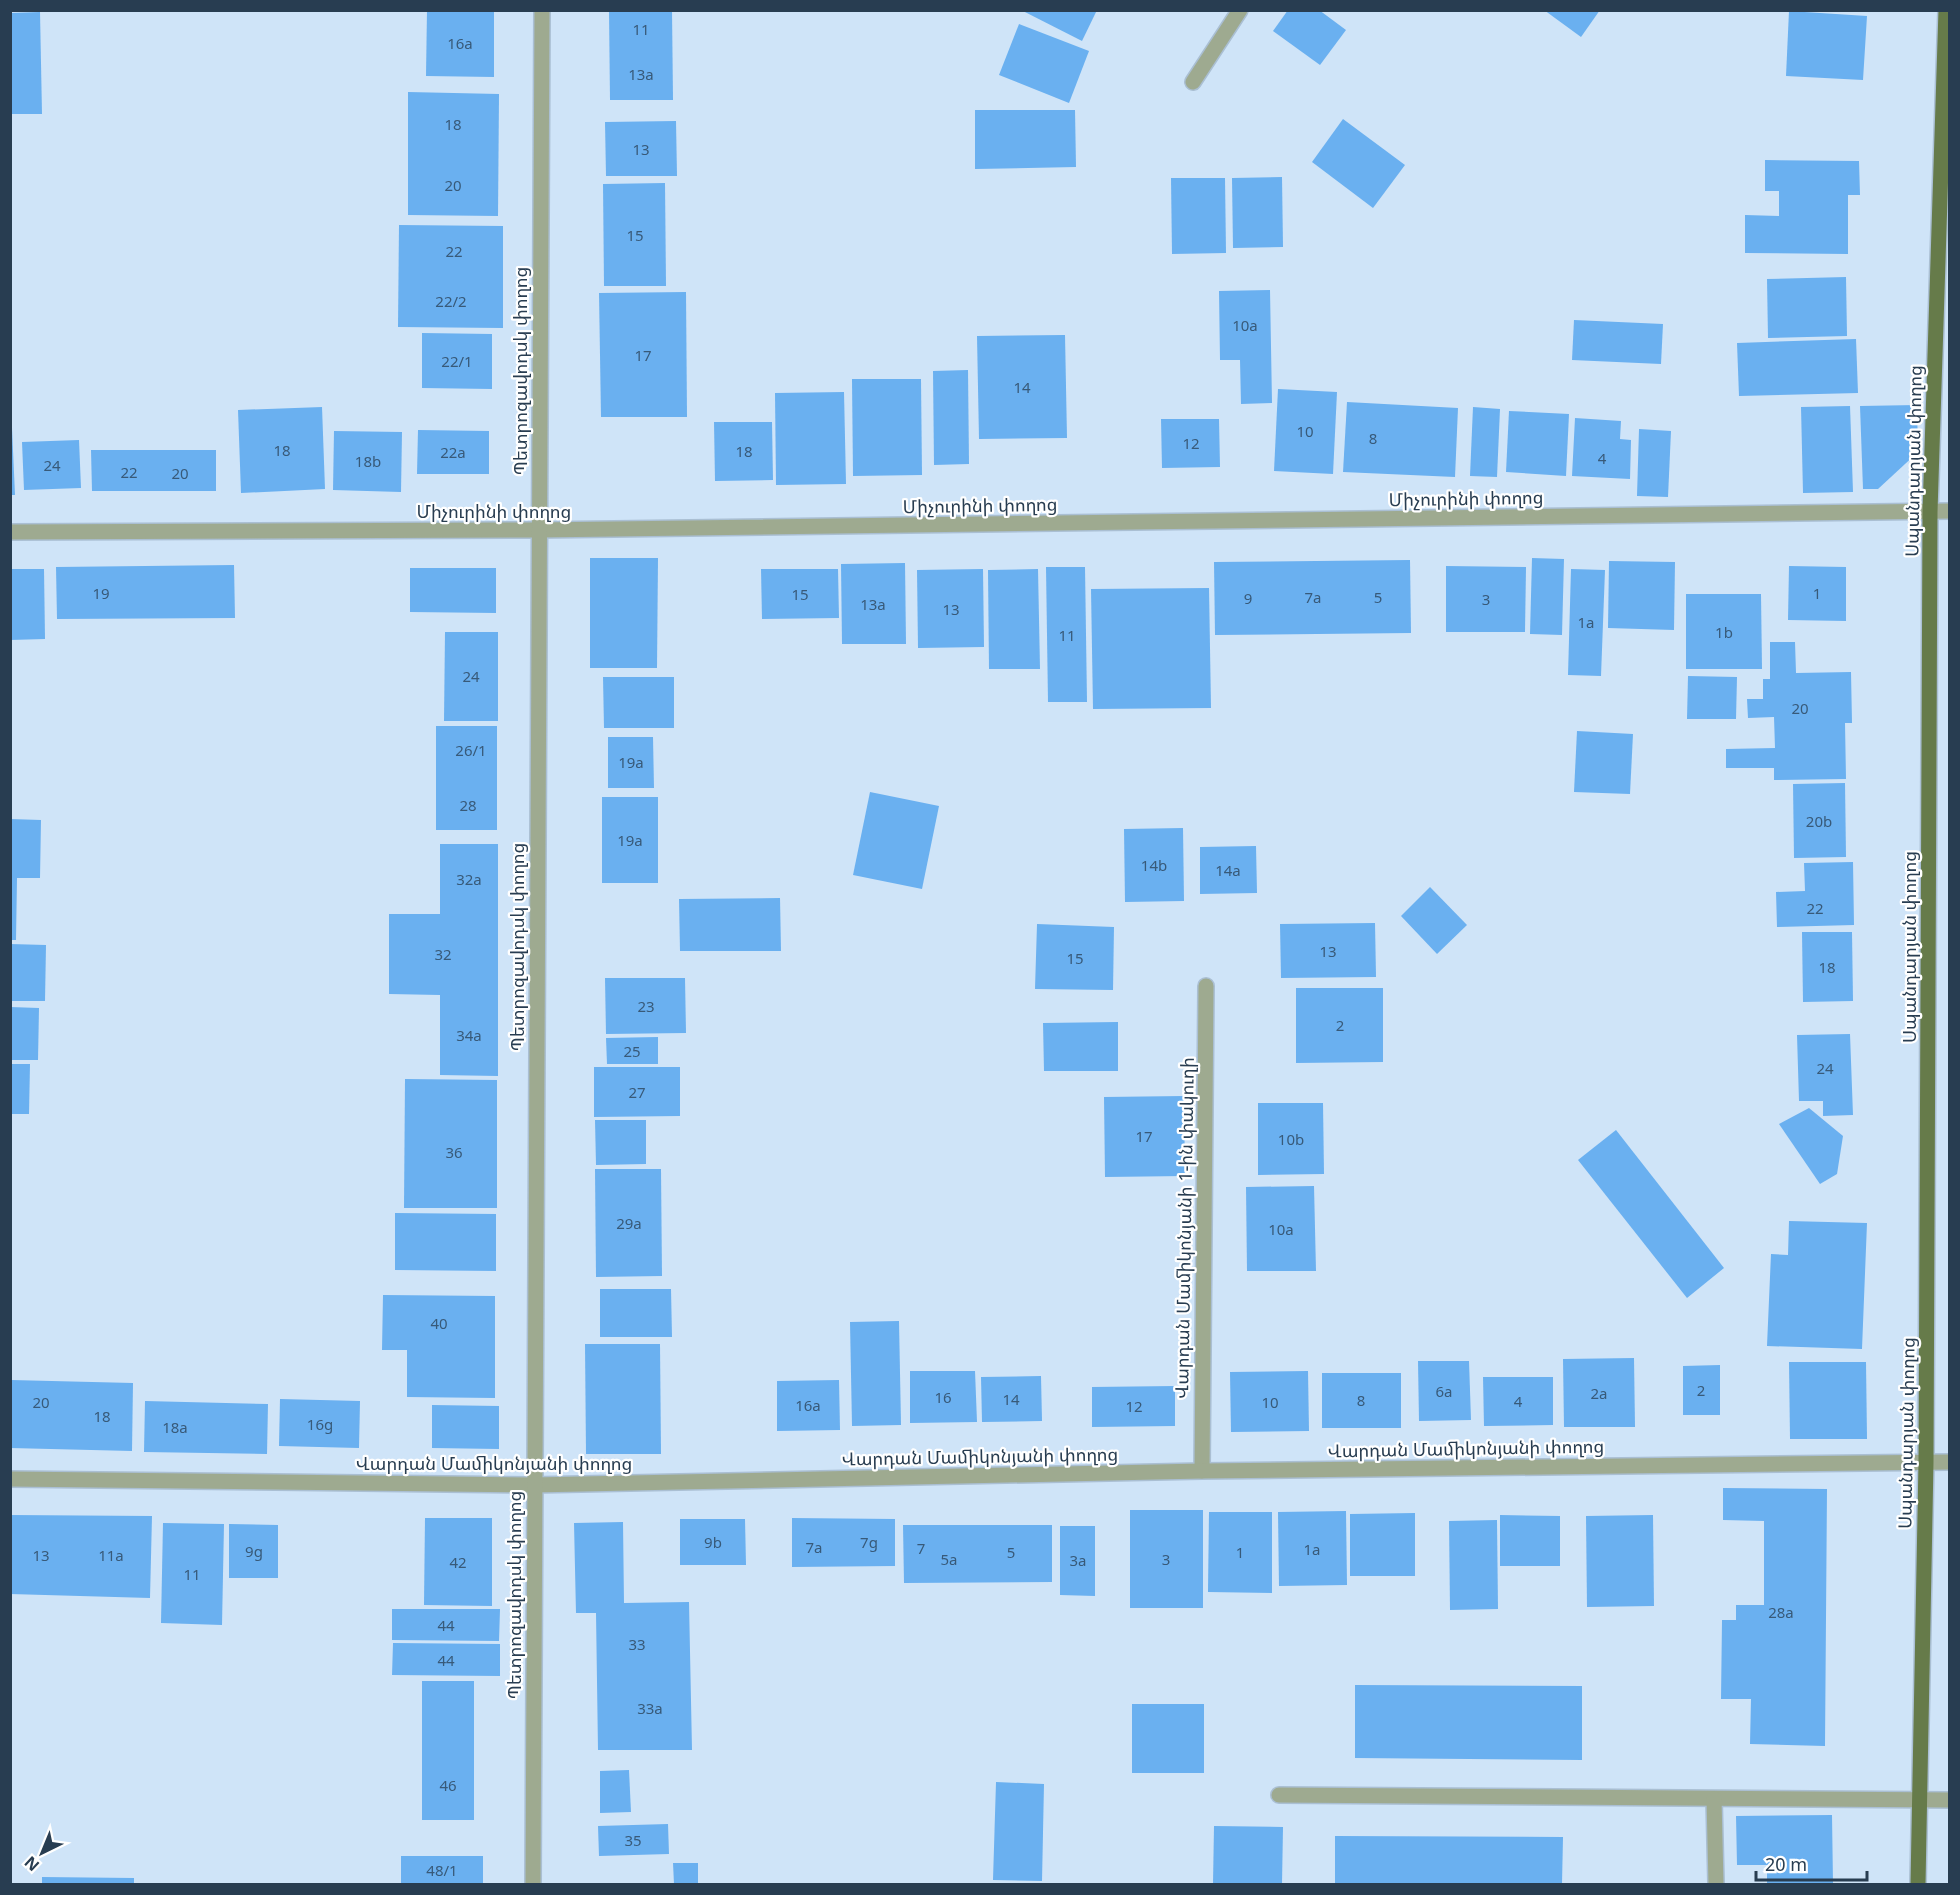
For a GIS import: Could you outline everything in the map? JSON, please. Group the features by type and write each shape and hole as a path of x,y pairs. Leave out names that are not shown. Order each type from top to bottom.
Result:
{"main road":[{"name":"Սպանդարյան փողոց","path":"1918,1884 1926,1462 1930,512 1946,10"}],"street":[{"name":"Պետրոզավոդսկ փողոց","path":"532,1884 542,10"},
{"path":"1193,81 1240,10"},
{"name":"Միչուրինի փողոց","path":"10,532 539,530 1950,511"},
{"name":"Վարդան Մամիկոնյանի 1-ին փակուղի","path":"1202,1471 1206,986"},
{"name":"Վարդան Մամիկոնյանի փողոց","path":"10,1479 533,1485 1202,1471 1950,1461"},
{"path":"1280,1795 1950,1800"},
{"path":"1714,1799 1716,1884"}],"building":[{"path":"427,10 494,10 494,77 426,76"},
{"path":"609,10 672,10 673,100 610,100"},
{"path":"1021,10 1097,10 1082,41"},
{"path":"1288,10 1319,10 1346,30 1320,65 1273,31"},
{"path":"1544,10 1600,10 1581,37"},
{"path":"1789,11 1867,16 1863,80 1786,76"},
{"path":"40,12 42,114 10,114 10,13"},
{"path":"1019,24 1089,51 1069,103 999,75"},
{"path":"408,92 499,94 498,216 408,215"},
{"path":"975,110 1075,110 1076,167 975,169"},
{"path":"1343,119 1405,165 1373,208 1312,162"},
{"path":"676,121 677,176 606,176 605,122"},
{"path":"1765,160 1859,161 1860,195 1848,195 1848,254 1745,253 1745,215 1779,216 1779,191 1765,191"},
{"path":"1282,177 1283,247 1233,248 1232,178"},
{"path":"1171,178 1225,178 1226,253 1172,254"},
{"path":"665,183 666,286 604,286 603,184"},
{"path":"399,225 503,226 503,328 398,327"},
{"path":"1846,277 1847,336 1768,338 1767,279"},
{"path":"1270,290 1272,403 1241,404 1240,360 1220,360 1219,291"},
{"path":"686,292 687,417 601,417 599,293"},
{"path":"1574,320 1663,324 1661,364 1572,360"},
{"path":"422,333 492,334 492,389 422,388"},
{"path":"1065,335 1067,438 979,439 977,336"},
{"path":"1856,339 1858,393 1739,396 1737,343"},
{"path":"968,370 969,464 934,465 933,371"},
{"path":"852,379 921,379 922,475 853,476"},
{"path":"1278,389 1337,392 1333,474 1274,471"},
{"path":"844,392 846,484 776,485 775,393"},
{"path":"1347,402 1458,408 1455,477 1343,472"},
{"path":"1917,405 1918,452 1878,489 1863,489 1860,406"},
{"path":"1850,406 1853,492 1803,493 1801,407"},
{"path":"322,407 325,489 241,493 238,410"},
{"path":"1473,407 1500,409 1497,477 1470,476"},
{"path":"1509,411 1569,414 1566,476 1506,472"},
{"path":"1575,418 1621,421 1620,439 1631,440 1630,479 1572,476"},
{"path":"1161,419 1219,419 1220,467 1162,468"},
{"path":"714,422 772,422 773,480 715,481"},
{"path":"10,428 12,428 15,495 10,495"},
{"path":"1639,429 1671,431 1668,497 1637,496"},
{"path":"418,430 489,431 489,474 417,474"},
{"path":"334,431 402,432 401,492 333,490"},
{"path":"79,440 81,488 24,490 22,442"},
{"path":"91,450 216,450 216,491 92,491"},
{"path":"590,558 658,558 657,668 590,668"},
{"path":"1532,558 1564,559 1562,635 1530,634"},
{"path":"1410,560 1411,633 1215,635 1214,562"},
{"path":"1609,561 1675,562 1674,630 1608,628"},
{"path":"905,563 906,644 842,644 841,564"},
{"path":"234,565 235,618 57,619 56,567"},
{"path":"1446,566 1526,567 1525,632 1446,632"},
{"path":"1789,566 1846,567 1846,621 1788,620"},
{"path":"1046,567 1085,567 1087,702 1048,702"},
{"path":"410,568 496,568 496,613 410,612"},
{"path":"10,569 44,569 45,639 10,640"},
{"path":"761,569 838,569 839,618 762,619"},
{"path":"983,569 984,647 918,648 917,570"},
{"path":"1038,569 1040,669 989,669 988,570"},
{"path":"1571,569 1605,570 1601,676 1568,675"},
{"path":"1209,588 1211,708 1093,709 1091,589"},
{"path":"1686,594 1761,594 1762,669 1686,669"},
{"path":"445,632 498,632 498,721 444,721"},
{"path":"1770,642 1795,642 1796,673 1851,672 1852,723 1845,723 1846,779 1774,780 1774,768 1726,768 1726,749 1775,748 1774,717 1748,718 1747,699 1763,699 1763,679 1770,679"},
{"path":"1688,676 1737,677 1736,719 1687,719"},
{"path":"603,677 674,677 674,728 604,728"},
{"path":"436,726 497,726 497,830 436,830"},
{"path":"1577,731 1633,734 1630,794 1574,792"},
{"path":"608,737 653,737 654,788 608,788"},
{"path":"1845,783 1846,857 1794,858 1793,784"},
{"path":"870,792 939,806 922,889 853,875"},
{"path":"602,797 658,797 658,883 602,883"},
{"path":"10,819 41,820 40,878 17,878 16,940 10,940"},
{"path":"1183,828 1184,901 1125,902 1124,829"},
{"path":"440,844 498,844 498,1076 440,1075 440,995 389,994 389,914 440,914"},
{"path":"1256,846 1257,893 1200,894 1200,847"},
{"path":"1853,862 1854,925 1777,927 1776,892 1805,891 1804,863"},
{"path":"1430,887 1467,925 1437,954 1401,916"},
{"path":"780,898 781,951 680,951 679,899"},
{"path":"1375,923 1376,977 1281,978 1280,924"},
{"path":"1037,924 1114,927 1113,990 1035,989"},
{"path":"1802,932 1852,932 1853,1001 1803,1002"},
{"path":"10,944 46,945 45,1001 10,1001"},
{"path":"605,978 685,978 686,1033 606,1034"},
{"path":"1296,988 1383,988 1383,1062 1296,1063"},
{"path":"10,1007 39,1008 38,1060 10,1060"},
{"path":"1118,1022 1118,1071 1044,1071 1043,1023"},
{"path":"1850,1034 1853,1115 1823,1116 1823,1101 1799,1101 1797,1035"},
{"path":"658,1037 658,1064 607,1064 606,1038"},
{"path":"10,1064 30,1064 29,1114 10,1114"},
{"path":"594,1067 680,1067 680,1116 594,1117"},
{"path":"405,1079 497,1080 497,1208 404,1208"},
{"path":"1184,1096 1185,1176 1105,1177 1104,1097"},
{"path":"1258,1103 1323,1103 1324,1174 1258,1175"},
{"path":"1809,1108 1843,1136 1837,1174 1820,1184 1779,1124"},
{"path":"595,1120 646,1120 646,1164 596,1165"},
{"path":"1616,1130 1724,1268 1687,1298 1578,1160"},
{"path":"595,1169 661,1169 662,1276 596,1277"},
{"path":"1314,1186 1316,1271 1247,1271 1246,1187"},
{"path":"395,1213 496,1214 496,1271 395,1270"},
{"path":"1789,1221 1867,1223 1862,1349 1767,1346 1771,1254 1788,1255"},
{"path":"600,1289 671,1289 672,1337 600,1337"},
{"path":"383,1295 495,1296 495,1398 407,1397 407,1350 382,1350"},
{"path":"899,1321 901,1425 852,1426 850,1322"},
{"path":"585,1344 660,1344 661,1454 586,1454"},
{"path":"1634,1358 1635,1427 1564,1427 1563,1359"},
{"path":"1418,1361 1469,1361 1471,1420 1419,1421"},
{"path":"1789,1362 1866,1362 1867,1439 1790,1439"},
{"path":"1720,1365 1720,1415 1683,1415 1683,1366"},
{"path":"910,1371 975,1371 977,1422 910,1423"},
{"path":"1308,1371 1309,1431 1231,1432 1230,1372"},
{"path":"1322,1373 1401,1373 1401,1428 1322,1428"},
{"path":"1041,1376 1042,1421 982,1422 981,1377"},
{"path":"1483,1377 1553,1377 1553,1425 1484,1426"},
{"path":"11,1380 133,1383 132,1451 10,1448"},
{"path":"839,1380 840,1430 777,1431 777,1381"},
{"path":"1175,1386 1175,1426 1092,1427 1092,1387"},
{"path":"280,1399 360,1401 359,1448 279,1446"},
{"path":"145,1401 268,1404 267,1454 144,1452"},
{"path":"432,1405 499,1406 499,1449 432,1448"},
{"path":"1723,1488 1827,1489 1825,1746 1750,1744 1751,1699 1721,1699 1722,1620 1736,1620 1736,1605 1764,1605 1764,1521 1723,1520"},
{"path":"1130,1510 1203,1510 1203,1608 1130,1608"},
{"path":"1346,1511 1347,1585 1279,1586 1278,1512"},
{"path":"1209,1512 1272,1512 1272,1593 1208,1592"},
{"path":"1415,1513 1415,1576 1350,1576 1350,1514"},
{"path":"10,1515 152,1516 150,1598 10,1594"},
{"path":"1500,1515 1560,1516 1560,1566 1500,1566"},
{"path":"1653,1515 1654,1606 1587,1607 1586,1516"},
{"path":"425,1518 492,1518 492,1606 424,1605"},
{"path":"792,1518 895,1519 895,1566 792,1567"},
{"path":"680,1519 745,1519 746,1565 680,1565"},
{"path":"1497,1520 1498,1609 1450,1610 1449,1521"},
{"path":"623,1522 624,1603 689,1602 692,1750 598,1750 596,1613 576,1613 574,1523"},
{"path":"163,1523 224,1524 222,1625 161,1623"},
{"path":"229,1524 278,1525 278,1578 229,1578"},
{"path":"903,1525 1052,1525 1052,1582 904,1583"},
{"path":"1060,1526 1095,1526 1095,1596 1060,1595"},
{"path":"392,1609 500,1609 499,1641 392,1640"},
{"path":"393,1643 500,1644 500,1676 392,1675"},
{"path":"422,1681 474,1681 474,1820 422,1820"},
{"path":"1355,1685 1582,1686 1582,1760 1355,1758"},
{"path":"1132,1704 1204,1704 1204,1773 1132,1773"},
{"path":"629,1770 631,1812 600,1813 600,1771"},
{"path":"996,1782 1044,1784 1042,1881 993,1880"},
{"path":"1832,1815 1833,1884 1767,1884 1767,1865 1737,1865 1736,1816"},
{"path":"668,1824 669,1854 599,1856 598,1826"},
{"path":"1214,1826 1283,1827 1282,1884 1213,1884"},
{"path":"1335,1836 1563,1837 1562,1884 1335,1884"},
{"path":"401,1856 483,1856 483,1884 401,1884"},
{"path":"673,1863 698,1863 698,1884 674,1884"},
{"path":"42,1877 134,1878 134,1884 42,1884"}]}
